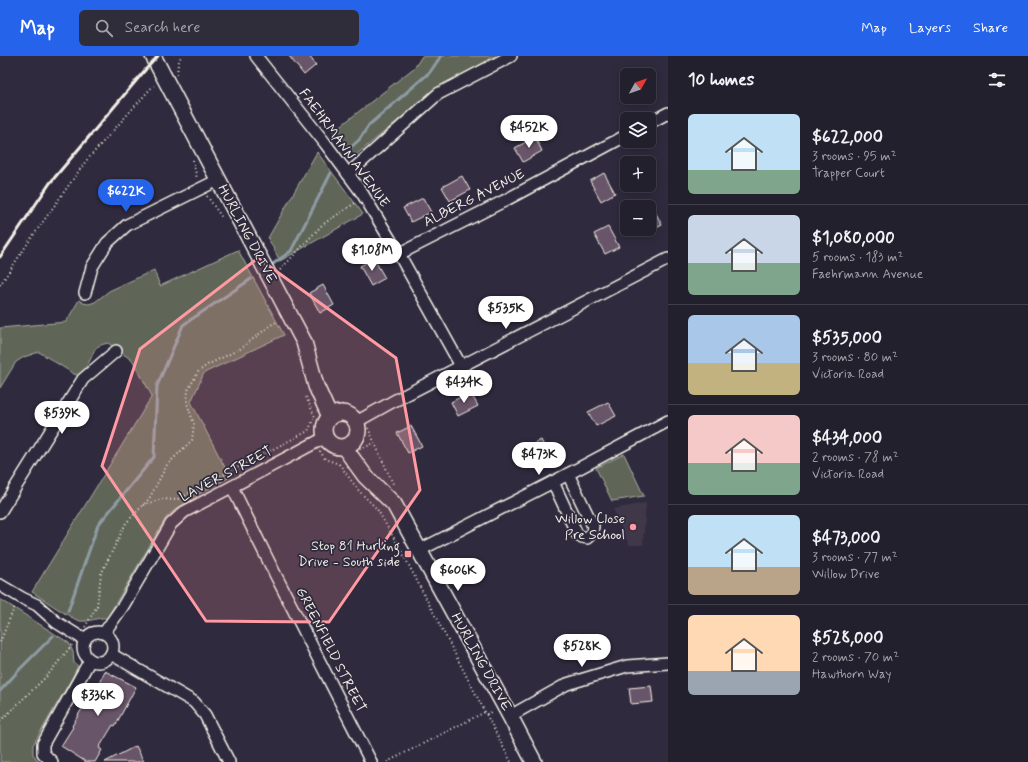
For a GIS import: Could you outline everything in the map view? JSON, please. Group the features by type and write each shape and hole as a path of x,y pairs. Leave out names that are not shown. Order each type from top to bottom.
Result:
{"street":[{"name":"HURLING DRIVE","path":"153,56 304,342 324,415"},
{"name":"FAEHRMANN AVENUE","path":"256,56 325,143 364,196 399,254 461,366"},
{"path":"348,174 438,94 511,56"},
{"path":"656,120 668,113"},
{"name":"ALBERG AVENUE","path":"399,254 504,201 620,139"},
{"path":"85,293 92,267 107,242 127,225 218,180"},
{"path":"356,422 668,259"},
{"path":"0,512 83,379 116,351"},
{"path":"341,413 352,417 358,427 355,439 352,443 338,447 328,441 324,432 324,415 341,413"},
{"path":"420,550 668,421"},
{"name":"LAVER STREET","path":"104,633 123,606 171,524 184,512 326,437"},
{"name":"HURLING DRIVE","path":"344,446 365,476 394,504 534,762"},
{"path":"553,482 577,534 587,538 592,533 593,526 568,474"},
{"name":"GREENFIELD STREET","path":"232,487 267,559 371,762"},
{"path":"0,585 37,605 56,622 82,638"},
{"path":"99,632 104,633 113,644 111,654 104,661 94,662 90,660 83,649 82,638 99,632"},
{"path":"111,654 194,702 205,714 229,762"},
{"path":"52,762 43,753 43,744 90,660"},
{"path":"507,710 567,684 627,666 668,663"}],"path":[{"path":"0,285 86,161 154,86 152,80"},
{"path":"192,159 200,188 226,223"},
{"path":"278,272 322,225 364,196"},
{"path":"0,721 47,676 70,647 82,638 97,606 101,574 126,523 149,498 167,465 192,440 194,424 186,403 188,390 198,372 207,365 240,349 270,324 279,320 276,315"},
{"path":"304,393 313,414 324,415"},
{"path":"143,505 162,499 176,500 308,431 324,415"},
{"path":"338,464 359,491 377,509 403,554 511,762"},
{"path":"0,642 16,605"},
{"path":"387,762 485,712 487,714 507,710"}],"highlighted area":[{"path":"258,258 396,358 420,490 329,622 206,621 102,466 140,349"}],"shaded area":[{"name":"Willow Close Pre School","path":"646,503 643,545 629,545 613,509"}],"green space":[{"path":"422,56 496,56 439,87 356,155 333,132 415,67"},
{"path":"317,152 363,214 280,261 268,238"},
{"path":"238,250 284,335 204,373 191,402 230,477 199,494 194,499 176,509 166,518 107,618 84,621 76,620 32,592 152,396 133,361 108,343 96,348 80,376 74,374 39,352 24,357 16,362 0,388 0,328 66,322 79,300 83,303 89,304 95,302 109,291 154,270 160,286"},
{"path":"624,454 644,496 612,501 596,468"},
{"path":"0,599 69,643 73,652 74,663 78,666 33,745 33,754 39,762 0,762"}],"building":[{"path":"289,56 309,56 316,65 304,75"},
{"path":"535,137 542,151 523,162 515,148"},
{"path":"604,173 615,193 601,201 590,181"},
{"path":"462,176 470,190 450,201 442,187"},
{"path":"423,198 431,212 411,222 403,208"},
{"path":"656,213 662,225 656,228"},
{"path":"608,227 619,247 605,254 594,234"},
{"path":"374,259 385,278 371,286 360,266"},
{"path":"323,285 334,305 320,313 309,293"},
{"path":"470,392 478,406 458,416 451,402"},
{"path":"608,402 616,416 596,426 588,412"},
{"path":"411,426 422,446 408,453 397,433"},
{"path":"541,440 548,454 528,465 521,451"},
{"path":"105,671 136,687 115,726 113,725 99,748 102,750 95,762 86,762 61,746 92,691 94,693"},
{"path":"651,686 653,702 631,704 629,688"},
{"path":"136,746 144,762 105,762"}],"waterway":[{"path":"350,148 359,140 369,125 430,72 441,56"},
{"path":"273,264 291,251 331,173"},
{"path":"68,611 98,525 154,457 157,386 183,325 251,279"},
{"path":"0,691 53,636"}],"railway":[{"path":"0,257 50,183 158,56"}],"place":[{"name":"Willow Close Pre School","path":"633,527"},
{"name":"Stop 81 Hurling Drive - South side","path":"408,554"}]}
